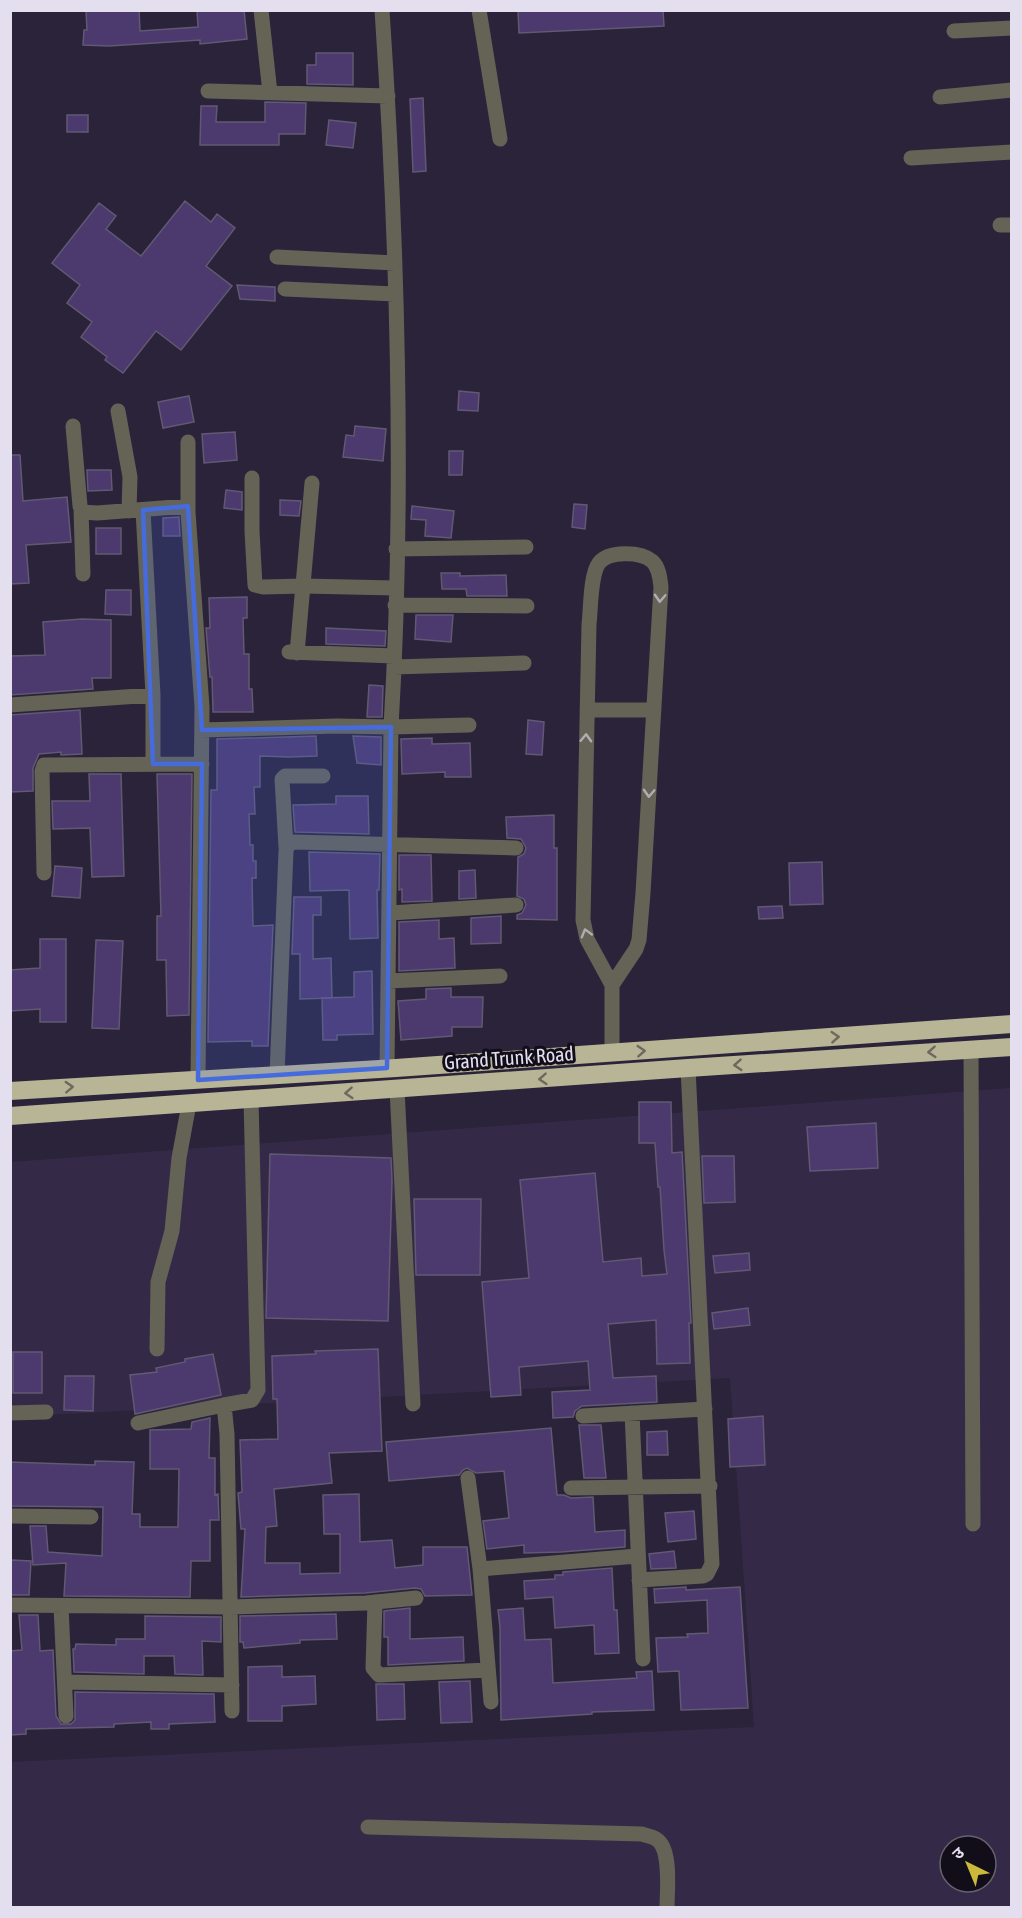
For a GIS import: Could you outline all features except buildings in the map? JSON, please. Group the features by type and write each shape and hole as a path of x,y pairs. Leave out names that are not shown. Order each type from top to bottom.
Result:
{"highway":[{"name":"Grand Trunk Road","path":"10,1091 612,1053 1011,1024"},
{"name":"Grand Trunk Road","path":"10,1116 1011,1047"}],"street":[{"path":"261,10 270,93"},
{"path":"382,10 395,263 398,395 387,1068"},
{"path":"479,10 500,139"},
{"path":"954,31 1011,28"},
{"path":"940,97 1011,90"},
{"path":"208,91 388,96"},
{"path":"911,158 1011,152"},
{"path":"277,257 395,263"},
{"path":"285,289 395,294"},
{"path":"118,411 136,510 153,695 153,764"},
{"path":"73,426 81,510 83,574"},
{"path":"188,442 188,506 197,617 202,730 201,987 198,1080"},
{"path":"252,478 252,543 255,585 263,587 395,588"},
{"path":"312,483 303,586 293,652 394,662 524,663"},
{"path":"81,510 86,513 188,506"},
{"path":"396,549 526,547"},
{"path":"612,985 631,959 639,940 654,710 660,577 651,560 634,555 608,556 596,568 589,624 582,920 587,939 612,985 612,1053"},
{"path":"395,605 527,606"},
{"path":"10,705 153,695"},
{"path":"587,710 654,710"},
{"path":"202,730 469,725"},
{"path":"44,873 42,771 44,765 202,764"},
{"path":"277,1075 286,848 282,779 285,776 323,776"},
{"path":"286,848 288,844 295,842 516,848"},
{"path":"390,913 516,905"},
{"path":"388,981 500,976"},
{"path":"971,1050 973,1524"},
{"path":"639,1580 703,1576 711,1570 712,1564 688,1068"},
{"path":"397,1089 413,1404"},
{"path":"138,1423 252,1400 258,1390 251,1099"},
{"path":"157,1349 158,1282 171,1237 182,1134 189,1104"},
{"path":"224,1405 227,1434 232,1711"},
{"path":"583,1416 705,1409"},
{"path":"10,1413 46,1412"},
{"path":"632,1413 643,1659"},
{"path":"468,1478 480,1569 491,1702"},
{"path":"571,1488 710,1486"},
{"path":"10,1516 91,1517"},
{"path":"480,1569 637,1556"},
{"path":"10,1605 230,1607 375,1602 416,1598"},
{"path":"375,1602 373,1668 376,1674 384,1676 488,1670"},
{"path":"61,1606 66,1716"},
{"path":"65,1682 232,1685"},
{"path":"368,1827 642,1834 657,1839 663,1847 667,1862 667,1908"}],"highlighted area":[{"path":"188,506 202,730 391,727 387,1068 198,1080 202,764 153,764 143,510"}],"shaded area":[{"path":"1011,1088 1011,1907 11,1907 10,1762 754,1727 730,1378 11,1417 11,1162"}]}
